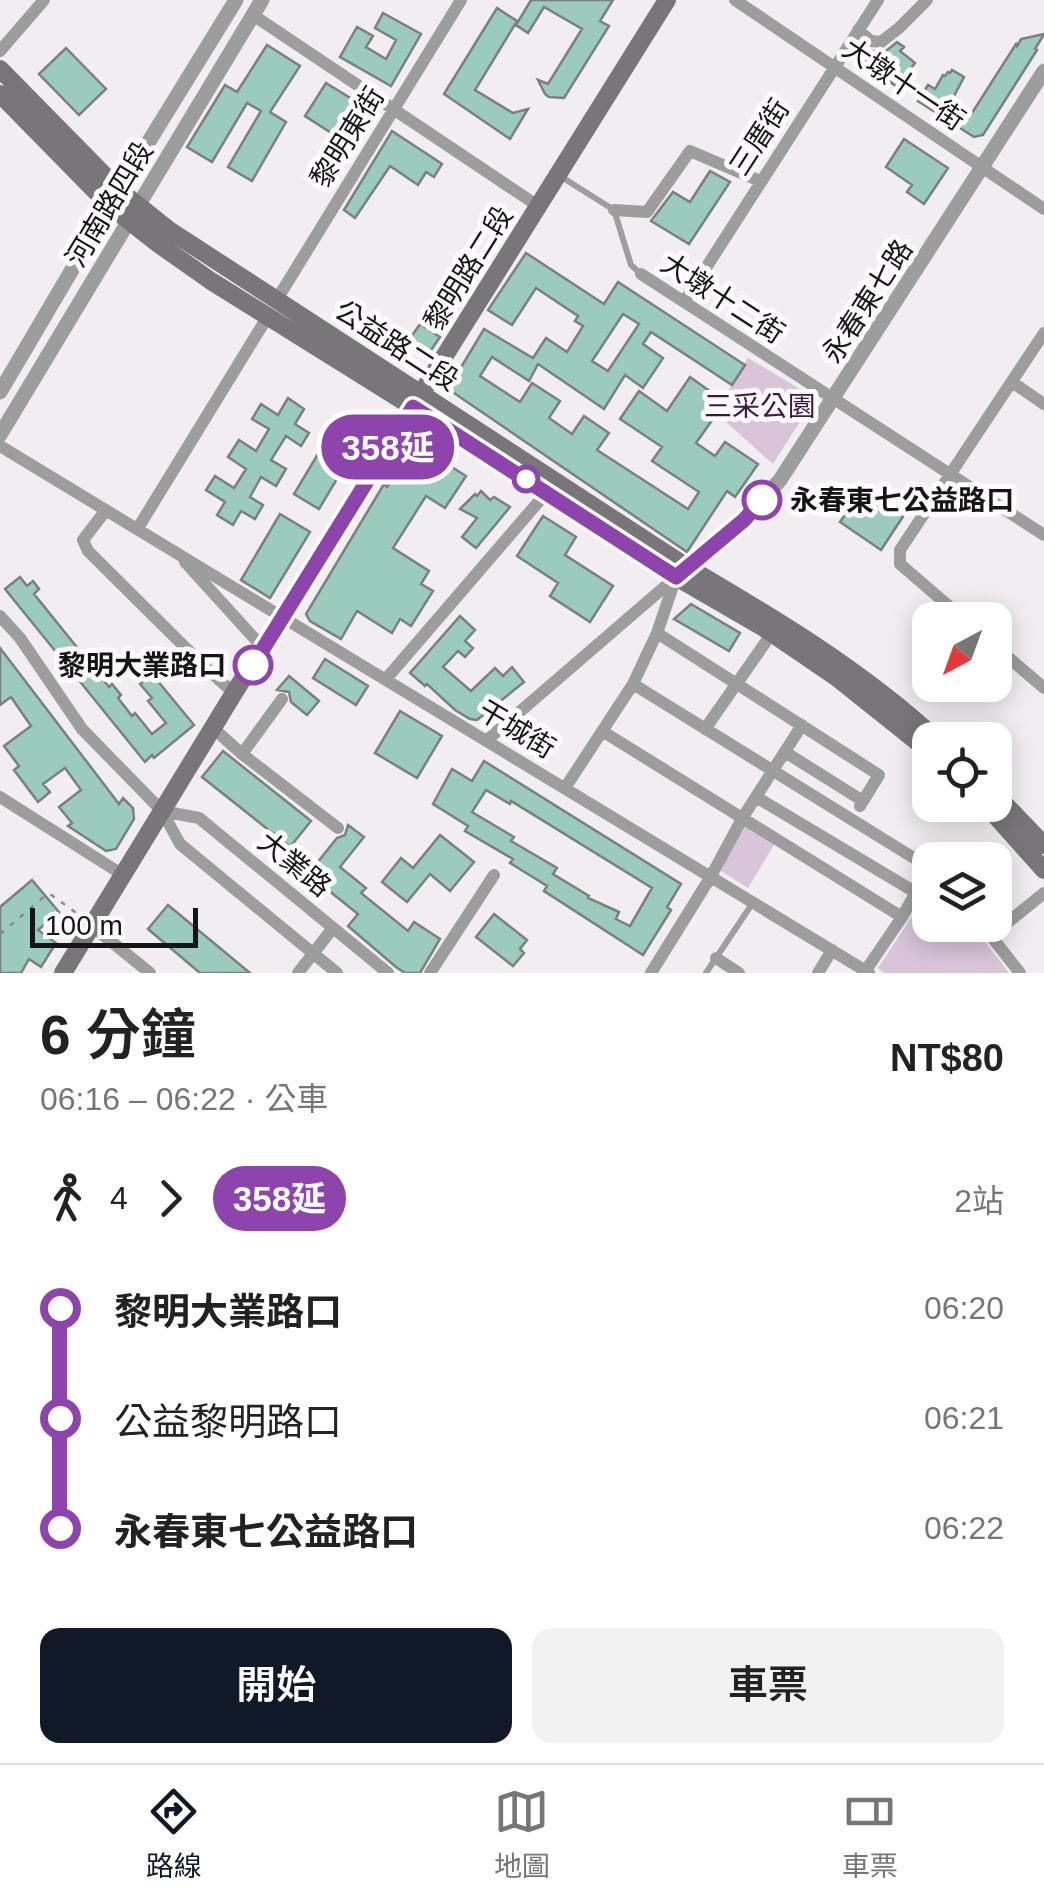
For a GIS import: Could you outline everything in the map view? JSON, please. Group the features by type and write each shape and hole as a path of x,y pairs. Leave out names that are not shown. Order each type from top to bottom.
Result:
{"main road":[{"name":"黎明路二段","path":"63,973 666,0"},
{"name":"公益路二段","path":"0,69 115,198"},
{"name":"公益路二段","path":"0,94 211,281 272,308 418,400 772,633 836,677 912,738"},
{"name":"公益路二段","path":"418,400 546,492 682,572 769,616 843,665 914,722"},
{"path":"1012,813 1039,843 1044,870"},
{"path":"1010,822 1039,843"}],"street":[{"path":"0,51 44,0"},
{"name":"河南路四段","path":"0,392 236,0"},
{"name":"河南路四段","path":"0,435 262,0"},
{"name":"黎明東街","path":"138,528 462,0"},
{"name":"大墩十一街","path":"736,0 1044,209"},
{"name":"三厝街","path":"684,302 878,0"},
{"path":"858,30 871,41 881,42 927,0"},
{"path":"253,15 538,206"},
{"name":"永春東七路","path":"487,740 744,520 780,480 1044,71"},
{"path":"614,210 647,212 690,151 760,181"},
{"name":"大墩十二街","path":"642,274 1044,535"},
{"path":"944,602 900,564 900,550 1044,333"},
{"path":"1012,382 1044,404"},
{"name":"干城街","path":"0,446 868,972"},
{"path":"386,678 546,492"},
{"path":"106,510 84,540 88,551 234,693"},
{"path":"174,551 264,649"},
{"path":"566,788 633,684 682,572"},
{"name":"大業路","path":"0,616 20,638 82,730 162,811 180,844 337,973"},
{"path":"657,633 879,775 851,819"},
{"path":"704,729 772,633"},
{"path":"1012,661 1044,688"},
{"path":"633,684 912,857"},
{"path":"242,754 282,699"},
{"path":"652,973 802,725"},
{"path":"213,728 338,828"},
{"path":"602,731 902,917"},
{"path":"785,752 862,802"},
{"path":"0,797 123,875"},
{"path":"756,797 912,891"},
{"name":"大業路","path":"162,811 199,818 388,973"},
{"path":"430,973 494,875"},
{"path":"1012,919 1044,893"},
{"path":"868,972 912,900"},
{"path":"92,926 150,973"},
{"path":"298,973 333,928"},
{"path":"996,942 1020,973"},
{"path":"818,973 832,950"},
{"path":"716,958 739,973"}],"lane":[{"path":"559,175 614,210"},
{"name":"大墩十二街","path":"614,210 631,266 642,274"},
{"path":"706,973 752,903"}],"path":[{"path":"0,934 50,894 92,926"}],"green space":[{"name":"三采公園","path":"748,358 815,398 773,464 715,412"},
{"path":"743,824 775,843 748,888 718,869"},
{"path":"912,916 912,942 984,942 1009,973 885,973 878,968"}],"building":[{"path":"531,0 613,0 600,21 609,26 564,98 549,97 538,80 548,84 582,29 544,7 528,33 516,25"},
{"path":"497,8 517,21 475,90 513,113 528,109 510,139 444,94"},
{"path":"383,13 421,34 391,86 340,57 357,27 373,36 366,47 386,59 396,40 375,28"},
{"path":"1044,34 983,135 974,137 918,101 928,85 935,89 943,75 952,70 964,77 952,100 972,113 1016,44 1021,39"},
{"path":"897,42 904,47 900,51 915,63 897,87 864,63 872,51 886,51"},
{"path":"267,45 300,66 270,112 286,122 252,181 228,167 261,111 247,103 212,162 187,147 225,85 237,92"},
{"path":"66,48 106,89 79,115 39,74"},
{"path":"326,83 368,109 347,143 305,116"},
{"path":"392,131 442,164 434,177 426,172 418,185 390,166 355,218 344,210"},
{"path":"904,139 948,168 924,204 907,192 912,185 886,167"},
{"path":"710,171 730,182 689,244 651,221 673,192 690,202"},
{"path":"526,253 604,304 618,282 745,365 732,385 651,332 643,344 663,358 643,388 625,375 604,409 538,364 529,381 492,357 480,376 520,402 532,383 560,401 549,418 572,434 584,416 609,433 597,450 688,509 699,492 652,461 662,447 620,419 639,391 667,411 690,377 725,402 696,443 715,456 725,442 758,464 735,497 727,491 687,552 448,389 484,329 533,358 546,338 567,352 583,326 575,321 578,316 536,288 512,325 488,310","holes":["623,314 639,324 608,371 592,361"]},
{"path":"420,324 440,337 427,356 407,343"},
{"path":"288,398 304,409 295,424 309,433 301,446 286,436 271,460 286,469 276,486 261,477 250,497 263,505 255,519 241,511 233,525 217,515 225,502 206,490 215,476 234,488 246,469 228,457 239,440 256,451 269,429 252,419 261,404 278,415"},
{"path":"334,427 359,442 319,509 294,494"},
{"path":"416,444 466,476 445,508 426,496 393,548 429,571 421,584 433,591 411,626 400,619 392,633 357,611 341,639 310,621 306,614 384,484 387,487"},
{"path":"863,488 904,515 881,550 840,522"},
{"path":"481,491 490,500 494,497 510,507 476,548 462,537 477,518 460,509"},
{"path":"280,514 310,532 270,598 241,580"},
{"path":"543,516 576,537 565,555 613,586 590,622 550,596 558,583 517,556"},
{"path":"20,577 27,586 33,581 39,589 34,594 109,687 112,684 121,695 118,698 132,716 135,713 152,734 166,723 140,684 152,674 194,725 145,762 5,589"},
{"path":"691,604 740,633 729,651 674,619"},
{"path":"460,616 475,630 465,641 473,648 465,657 458,651 443,667 471,691 495,668 503,676 512,667 524,682 477,720 455,710 410,673"},
{"path":"0,648 119,804 123,798 133,808 134,819 116,849 106,851 68,826 72,823 59,807 81,790 65,768 43,784 50,792 38,802 14,770 19,766 4,746 31,726 11,697 0,705"},
{"path":"325,659 368,686 356,705 313,678"},
{"path":"289,676 319,701 307,715 291,702 289,692 277,690"},
{"path":"400,711 442,736 417,778 375,753"},
{"path":"223,751 311,821 290,847 202,777"},
{"path":"484,761 681,884 667,907 671,910 643,955 544,891 547,886 510,863 513,859 465,831 468,826 433,804 452,769 472,781","holes":["486,790 510,804 511,801 652,888 630,926 616,919 619,912 588,898 553,874 557,868 472,812"]},
{"path":"348,825 364,837 340,867 366,888 361,893 408,931 414,922 440,939 420,973 405,973 348,926 358,914 308,874 337,838 345,835"},
{"path":"440,835 474,862 450,891 430,874 407,902 382,882 401,858 413,868"},
{"path":"32,880 59,912 38,930 56,943 41,967 29,959 21,973 0,973 0,907"},
{"path":"168,905 250,973 200,973 148,929"},
{"path":"494,914 527,940 520,949 524,953 513,966 476,937"}],"bus line":[{"name":"358延","path":"253,665 413,407 676,577 762,500"}],"place":[{"name":"永春東七公益路口","path":"762,500"},
{"name":"黎明大業路口","path":"253,665"}]}
